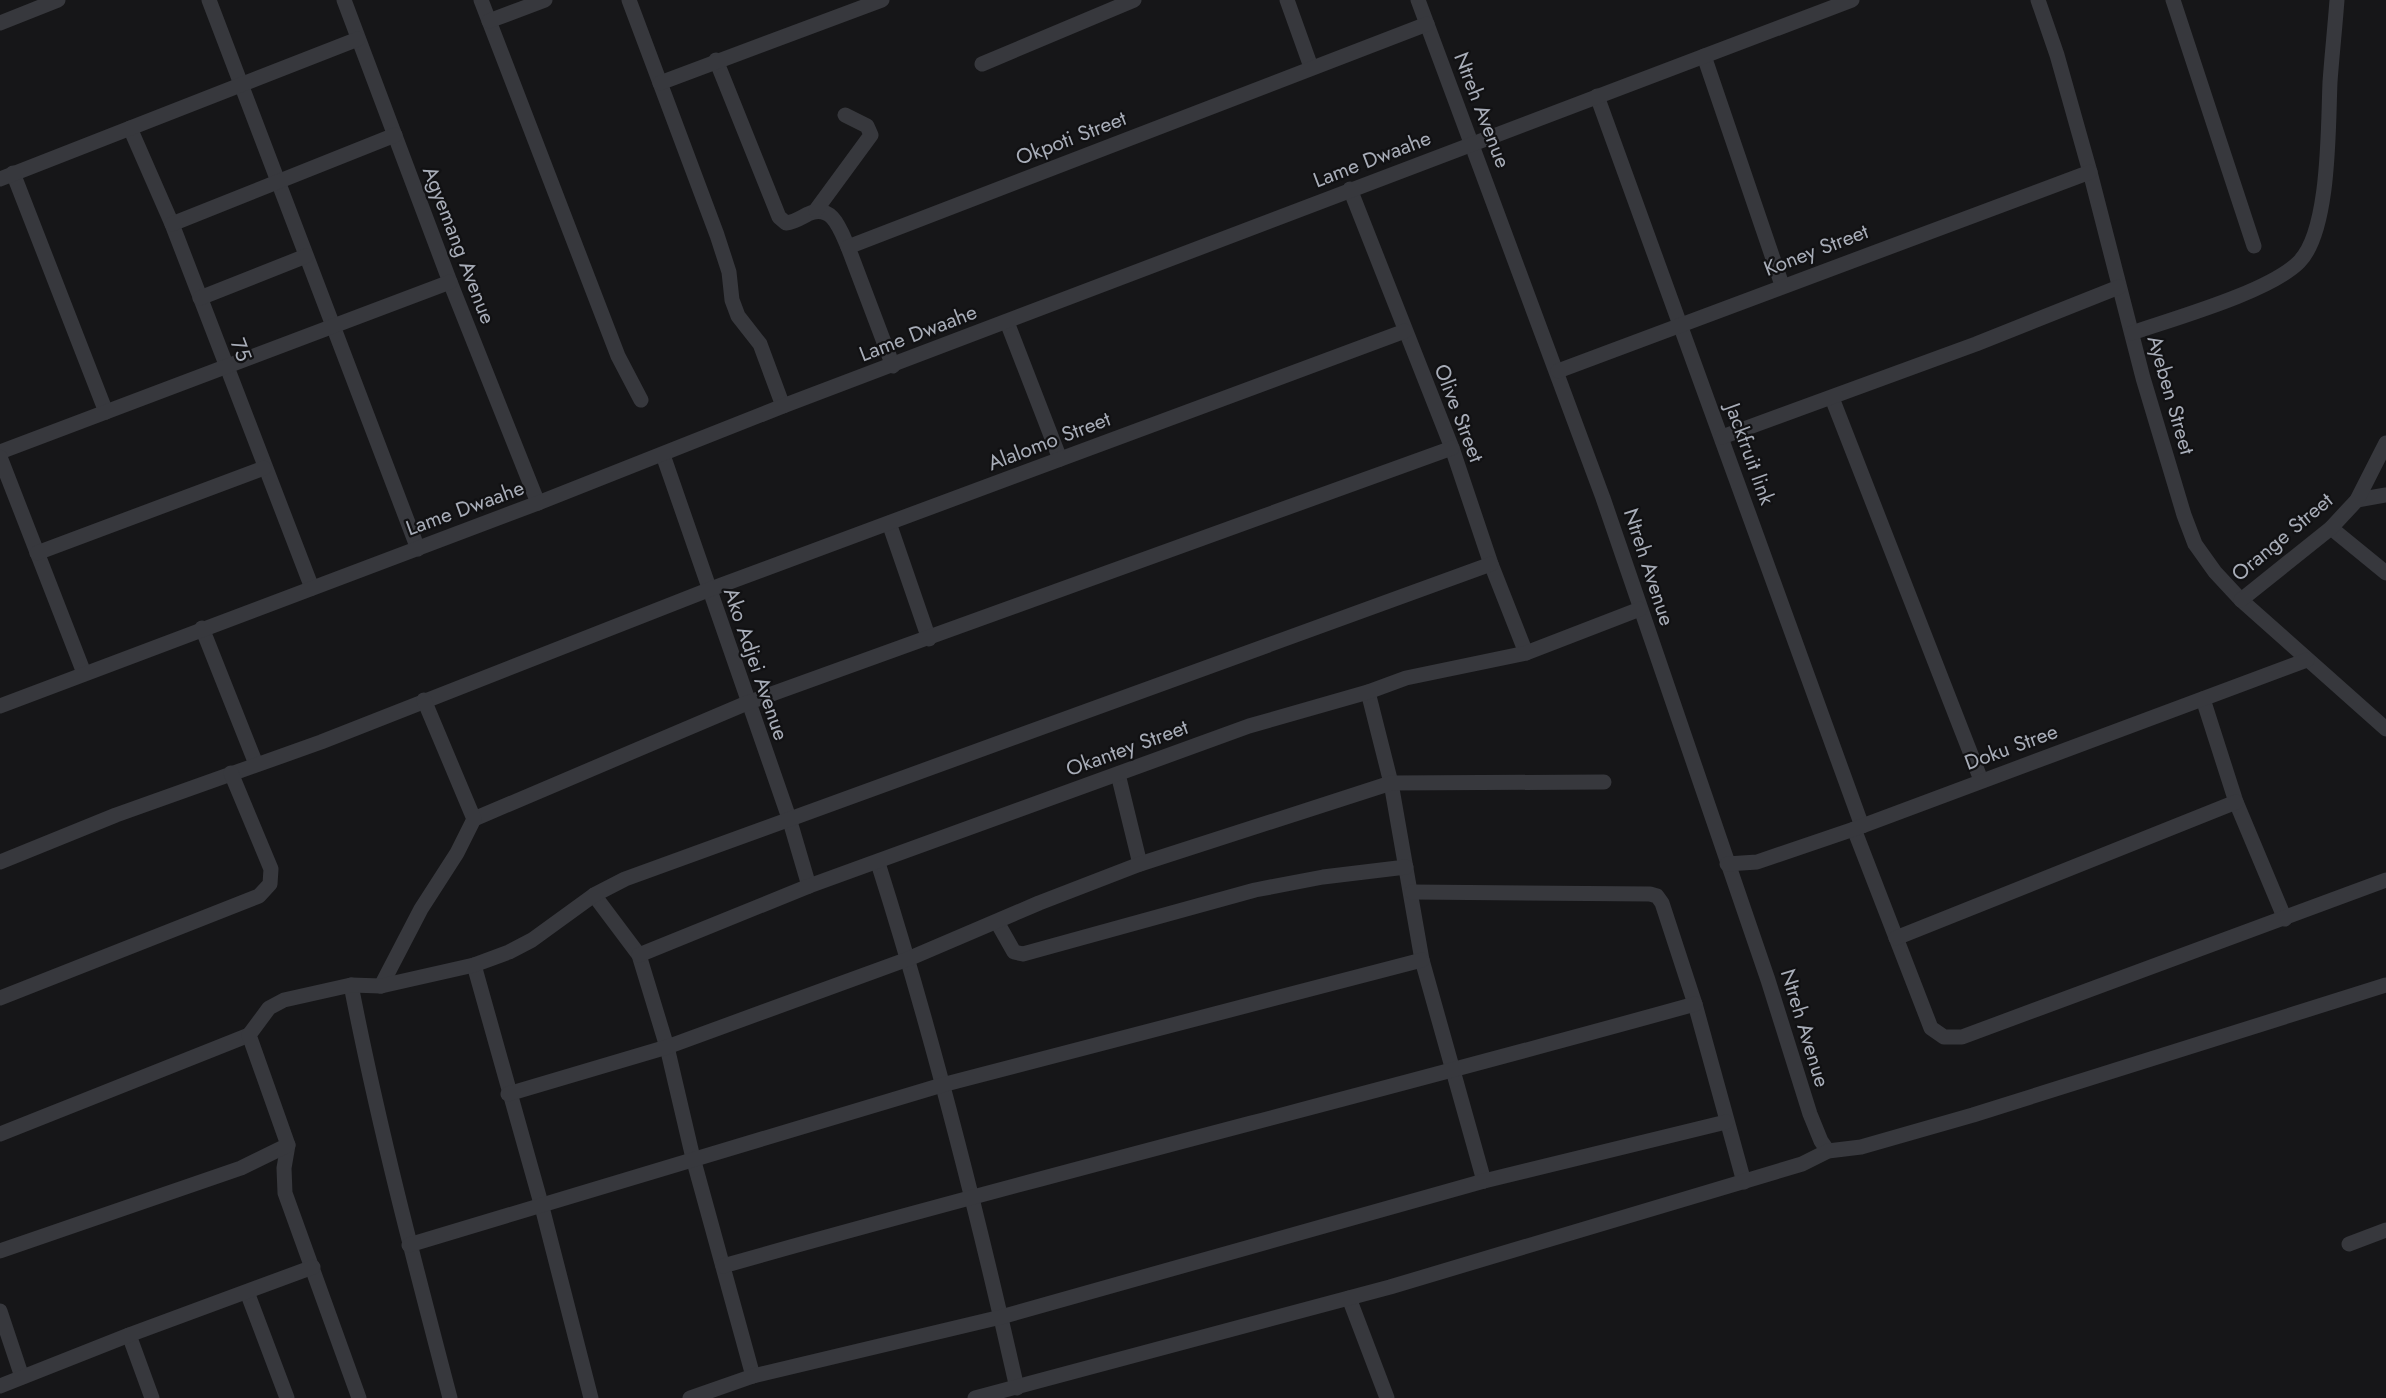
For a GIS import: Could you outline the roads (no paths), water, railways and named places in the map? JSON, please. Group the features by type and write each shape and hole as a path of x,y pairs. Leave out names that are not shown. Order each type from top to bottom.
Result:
{"street":[{"path":"0,23 58,0"},
{"path":"209,0 418,549"},
{"name":"Agyemang Avenue","path":"344,0 450,282 538,503"},
{"path":"481,0 618,356 641,400"},
{"path":"489,21 545,0"},
{"path":"629,0 717,235 729,272 735,308 745,328 760,344 783,406"},
{"path":"660,83 716,60 882,0"},
{"path":"982,64 1134,0"},
{"path":"1287,0 1311,67"},
{"name":"Ntreh Avenue","path":"1418,0 1558,371 1768,980 1810,1114 1821,1141 1828,1151"},
{"name":"Lame Dwaahe","path":"0,706 202,628 418,549 663,455 783,406 1350,189 1852,0"},
{"name":"Ayeben Street","path":"2038,0 2057,55 2119,287 2181,504 2195,544 2215,572 2241,600 2386,729"},
{"path":"2173,0 2254,246"},
{"path":"2132,333 2264,285 2298,263 2311,247 2319,220 2326,154 2337,0"},
{"name":"Okpoti Street","path":"849,247 1427,24"},
{"path":"106,412 7,176 358,39"},
{"path":"1704,56 1782,285"},
{"path":"716,60 778,217 786,223 794,222 816,210 871,135 867,126 845,115"},
{"name":"Jackfruit link","path":"1597,96 1722,437 1896,938 1931,1028 1944,1037 1962,1037 2386,880"},
{"name":"75","path":"130,128 172,224 225,367 312,588"},
{"path":"172,224 395,135"},
{"name":"Koney Street","path":"1558,371 1782,285 2090,172"},
{"name":"Olive Street","path":"1350,189 1452,448 1491,564 1526,653"},
{"path":"816,210 825,211 836,220 849,247 892,366"},
{"path":"200,298 306,256"},
{"path":"0,452 450,282"},
{"path":"1722,437 1832,398 2119,287"},
{"path":"1007,322 1060,459"},
{"name":"Alalomo Street","path":"0,862 231,772 321,742 708,590 1405,330"},
{"path":"1832,398 1981,780"},
{"name":"Orange Street","path":"2241,600 2331,528 2357,500 2386,443"},
{"path":"381,986 474,819 747,703 1452,448"},
{"name":"Ako Adjei Avenue","path":"663,455 747,703 789,818 809,886"},
{"path":"0,457 84,673"},
{"path":"37,553 264,468"},
{"path":"2357,500 2386,495"},
{"path":"888,523 929,639"},
{"path":"2331,528 2386,573"},
{"path":"0,1134 249,1035 269,1008 284,1000 351,985 381,986 474,964 509,952 532,940 594,895 625,879 1491,564"},
{"name":"Okantey Street","path":"639,955 809,886 878,863 1249,726 1368,692 1406,678 1526,653 1640,609"},
{"path":"202,628 256,764"},
{"name":"Doku Stree","path":"1727,864 1757,862 1858,828 1981,780 2307,660"},
{"path":"1368,692 1391,783 1412,891 1422,960 1484,1181"},
{"path":"2203,699 2236,801 2285,919"},
{"path":"424,700 456,781 474,819"},
{"path":"0,998 259,897 270,884 271,869 231,772"},
{"path":"1118,774 1140,864"},
{"path":"508,1094 667,1047 908,959 1039,903 1140,864 1391,783 1604,782"},
{"path":"1896,938 2236,801"},
{"path":"878,863 908,959 972,1195 1017,1388"},
{"path":"997,922 1014,952 1023,954 1255,890 1323,877 1406,867"},
{"path":"1412,891 1650,894 1657,896 1662,903 1695,1004 1744,1182"},
{"path":"594,895 639,955 667,1047 693,1158 753,1376"},
{"path":"409,1245 542,1207 693,1158 942,1085 1422,960"},
{"path":"474,964 508,1094 542,1207 591,1398"},
{"path":"351,985 365,1059 409,1245 450,1398"},
{"path":"975,1398 1349,1298 1744,1182 1802,1164 1828,1151 1844,1151 1973,1116 2386,985"},
{"path":"723,1266 972,1195 1454,1071 1695,1004"},
{"path":"249,1035 288,1145 284,1168 285,1193 294,1224 313,1267 359,1398"},
{"path":"690,1398 753,1376 1001,1317 1484,1181 1726,1122"},
{"path":"0,1251 241,1168 288,1145"},
{"path":"2349,1244 2386,1230"},
{"path":"0,1386 129,1335 313,1267"},
{"path":"247,1292 287,1398"},
{"path":"1349,1298 1387,1398"},
{"path":"0,1311 22,1377"},
{"path":"129,1335 152,1398"}]}
